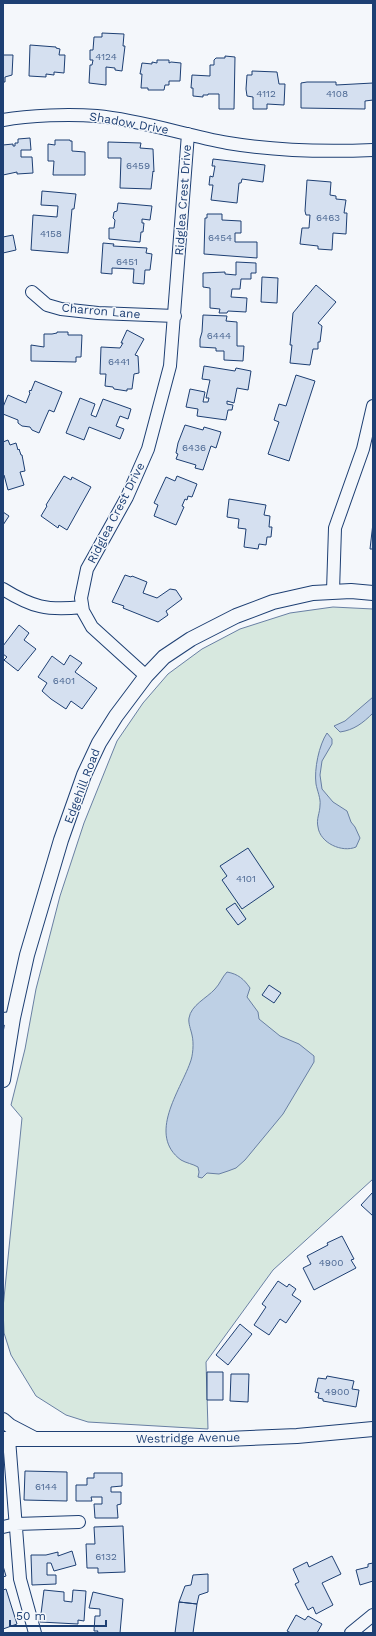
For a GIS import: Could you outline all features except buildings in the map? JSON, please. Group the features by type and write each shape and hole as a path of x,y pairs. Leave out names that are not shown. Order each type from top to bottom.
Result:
{"street":[{"name":"Shadow Drive","path":"3,120 68,115 98,116 133,122 228,143 282,149 336,152 373,150"},
{"name":"Ridglea Crest Drive","path":"146,676 92,627 82,607 80,598 87,569 127,497 148,449 170,366 188,134"},
{"name":"Charron Lane","path":"32,292 47,305 61,309 98,313 175,316"},
{"path":"333,592 335,528 363,450 373,406"},
{"path":"3,589 19,599 35,605 58,610 82,607"},
{"name":"Edgehill Road","path":"3,1080 8,1019 61,840 84,775 98,743 146,676 164,658 191,639 236,616 273,602 313,593 373,593"},
{"path":"3,1420 10,1426 33,1438"},
{"name":"Westridge Avenue","path":"6,1439 196,1440 297,1436 373,1429"},
{"path":"6,1439 16,1524 20,1579 35,1633"},
{"path":"3,1527 16,1524 78,1522"},
{"path":"352,1632 373,1615"}],"shaded area":[{"path":"333,607 373,609 373,1179 273,1270 206,1362 208,1429 88,1422 66,1415 36,1396 11,1355 4,1333 3,1308 22,1118 11,1105 25,1049 36,989 60,896 84,823 117,741 143,703 168,674 202,649 240,629 290,613"}],"water":[{"path":"373,697 373,713 362,723 350,730 340,732 334,726 345,721"},
{"path":"327,733 332,739 332,744 322,761 320,775 322,789 333,802 347,811 351,822 355,827 360,838 356,847 350,849 338,848 327,842 320,833 318,827 317,821 320,803 316,784 316,764 319,750"},
{"path":"227,972 240,977 250,988 247,997 258,1012 259,1019 280,1036 299,1044 314,1056 314,1062 283,1114 245,1160 236,1168 219,1174 207,1173 202,1178 198,1177 198,1167 181,1160 171,1150 167,1138 166,1126 174,1099 192,1057 193,1042 189,1024 190,1013 196,1005 217,987"}]}
